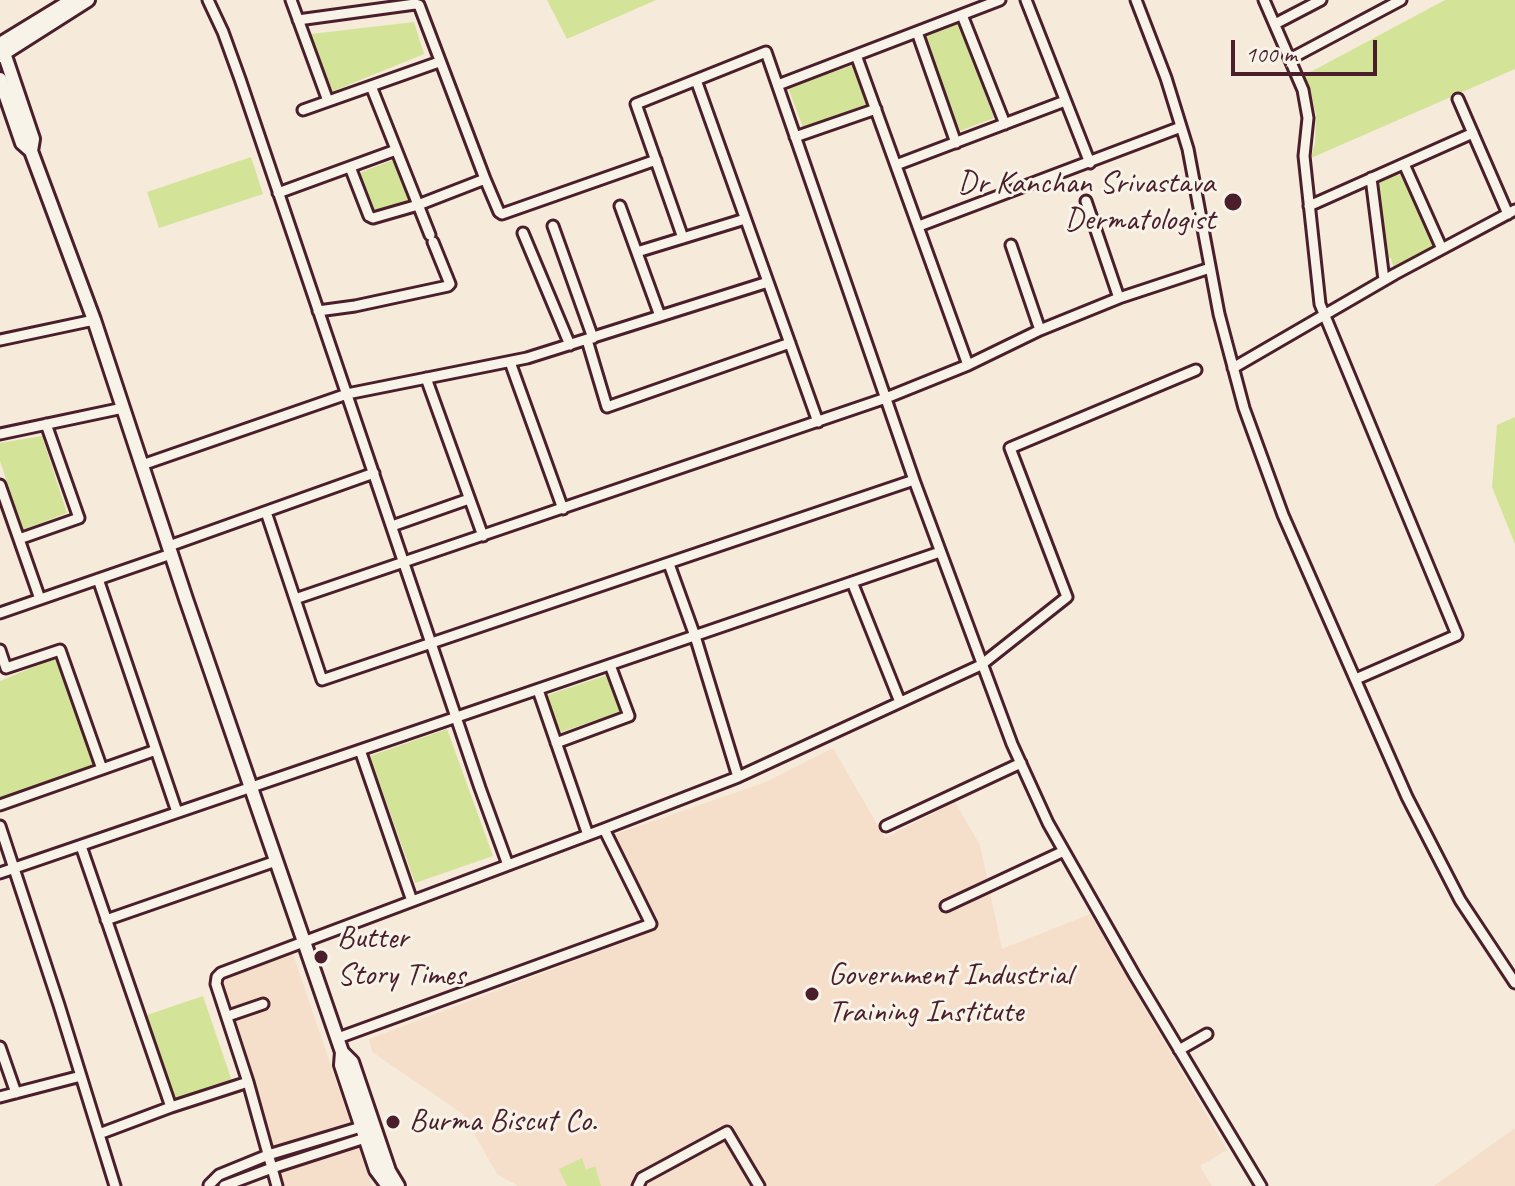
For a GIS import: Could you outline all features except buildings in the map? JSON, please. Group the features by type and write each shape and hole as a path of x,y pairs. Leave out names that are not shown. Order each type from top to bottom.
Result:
{"main road":[{"path":"1,49 72,0"},
{"path":"1,49 88,0"},
{"path":"1,49 33,139 31,151"},
{"path":"0,79 22,143 31,151 94,320 342,1052 352,1062 376,1170 388,1186"},
{"path":"367,1132 398,1186"}],"street":[{"path":"208,0 240,79 508,865"},
{"path":"291,0 328,101"},
{"path":"778,85 1000,0"},
{"path":"1026,0 1090,163"},
{"path":"1136,0 1166,78 1188,149 1219,314 1233,368 1244,408 1283,515 1407,797 1460,900 1513,975"},
{"path":"1264,0 1303,90 1308,118 1304,156 1320,304 1457,635 1356,679"},
{"path":"1275,24 1321,0"},
{"path":"1290,59 1395,1"},
{"path":"298,20 417,4 421,7 439,62 499,212 505,214 656,160"},
{"path":"962,15 1005,124"},
{"path":"917,32 956,143"},
{"path":"683,238 636,104 766,52 914,480 981,665 1021,763 1048,823 1261,1186"},
{"path":"856,55 968,365"},
{"path":"303,110 439,62"},
{"path":"696,80 818,422"},
{"path":"318,311 449,286 371,86"},
{"path":"1233,368 1384,280 1512,212 1458,99"},
{"path":"896,165 1065,101"},
{"path":"795,137 876,109"},
{"path":"919,226 1181,127"},
{"path":"1309,206 1473,133"},
{"path":"278,193 396,150"},
{"path":"1404,164 1442,249"},
{"path":"350,167 371,217 375,218 485,179"},
{"path":"1371,178 1384,280"},
{"path":"1086,201 1119,298"},
{"path":"620,206 660,316"},
{"path":"637,252 745,219"},
{"path":"553,226 590,339 607,407 790,343"},
{"path":"523,233 570,345"},
{"path":"1011,245 1040,330"},
{"path":"295,599 886,398 1119,298 1210,268"},
{"path":"142,465 347,394 527,358 768,282"},
{"path":"0,340 94,320"},
{"path":"510,362 563,509"},
{"path":"277,1186 216,984 221,973 738,777 981,665 1067,597 1010,448 1196,370"},
{"path":"426,378 483,536"},
{"path":"0,434 123,408"},
{"path":"19,539 79,518 46,424"},
{"path":"0,613 98,579 374,473"},
{"path":"266,512 322,680 914,480"},
{"path":"0,485 40,599"},
{"path":"392,526 469,499"},
{"path":"0,873 940,552"},
{"path":"669,564 695,636 738,777"},
{"path":"98,579 177,812"},
{"path":"852,582 900,702"},
{"path":"0,650 6,668 60,650 102,769"},
{"path":"556,743 629,716 610,665"},
{"path":"538,690 588,835"},
{"path":"0,805 156,750"},
{"path":"360,750 412,901"},
{"path":"886,826 1021,763"},
{"path":"0,826 115,1186"},
{"path":"338,1038 651,924 604,829"},
{"path":"81,846 171,1107"},
{"path":"946,906 1064,851"},
{"path":"106,920 276,861"},
{"path":"228,1016 263,1004"},
{"path":"1179,1050 1207,1034"},
{"path":"0,1047 16,1093"},
{"path":"0,1097 81,1076"},
{"path":"99,1134 248,1082"},
{"path":"208,1186 219,1175 268,1155 367,1132"},
{"path":"224,1186 367,1132"},
{"path":"638,1186 642,1178 727,1132 759,1186"},
{"path":"208,1186 218,1186"}],"shaded area":[{"name":"Government Industrial Training Institute","path":"833,748 885,838 955,802 980,845 1002,949 1090,914 1227,1150 1200,1166 1212,1186 518,1186 497,1174 463,1114 372,1052 369,1039 659,929 613,835 766,782"},
{"path":"292,951 372,1186 285,1186 215,981"},
{"path":"1515,1128 1515,1186 1434,1186"}],"green space":[{"path":"547,0 656,0 567,39"},
{"path":"1445,0 1515,0 1515,69 1311,158 1316,114 1303,76"},
{"path":"414,22 424,54 331,92 311,34"},
{"path":"959,22 994,118 960,131 924,35"},
{"path":"853,65 867,104 803,127 788,88"},
{"path":"251,157 263,194 159,228 147,192"},
{"path":"393,160 409,200 375,213 359,173"},
{"path":"1408,174 1442,249 1395,274 1391,258 1388,259 1371,178"},
{"path":"1515,417 1515,544 1492,487 1497,425"},
{"path":"42,436 67,513 23,530 0,461 0,443"},
{"path":"57,657 94,765 0,799 0,681"},
{"path":"607,675 620,712 558,733 545,696"},
{"path":"447,729 493,856 415,883 370,756"},
{"path":"203,996 233,1084 174,1104 144,1016"},
{"path":"582,1158 586,1170 595,1166 601,1186 567,1186 559,1169"}],"place":[{"name":"Dr Kanchan Srivastava Dermatologist","path":"1233,202"},
{"name":"Butter Story Times","path":"321,957"},
{"name":"Government Industrial Training Institute","path":"812,994"},
{"name":"Burma Biscut Co.","path":"393,1122"}]}
